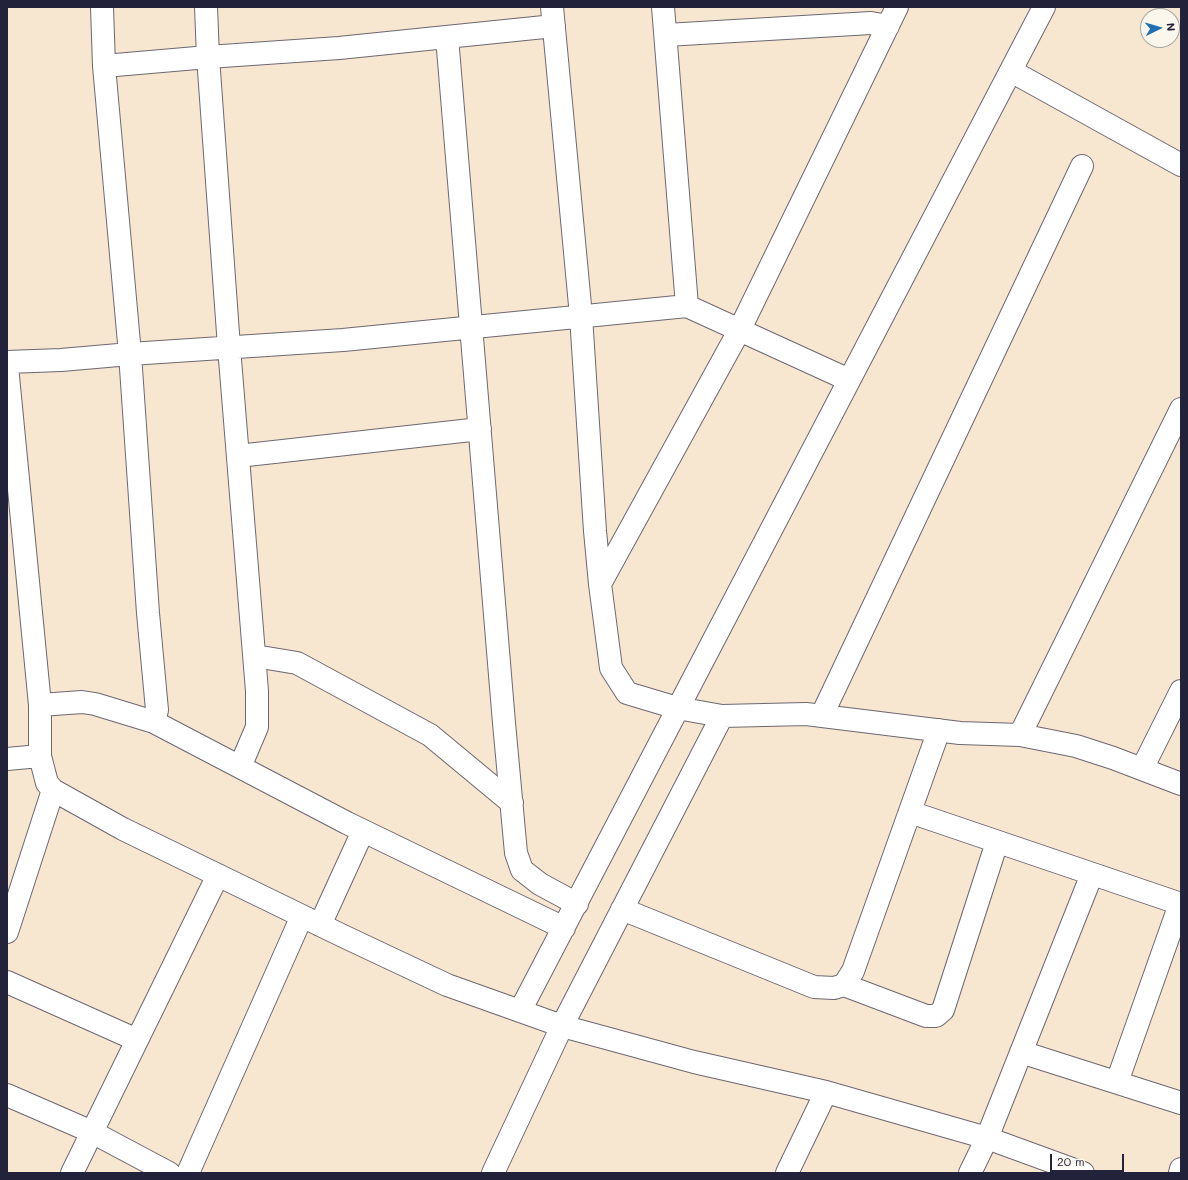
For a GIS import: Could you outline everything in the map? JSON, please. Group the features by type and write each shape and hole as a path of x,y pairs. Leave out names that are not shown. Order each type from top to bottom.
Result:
{"street":[{"path":"102,7 104,66 130,354 148,613 157,710 154,722"},
{"path":"206,7 208,57 229,347 257,691 257,727 240,767"},
{"path":"664,7 687,306"},
{"path":"520,1011 1044,7"},
{"path":"666,35 871,23 892,16"},
{"path":"600,584 739,331 892,16"},
{"path":"104,66 339,48 447,37 553,17 581,316 595,531 600,584 611,668 627,693 677,708 722,716 806,714 960,733 1020,735 1076,746 1181,784"},
{"path":"447,37 516,853 522,870 540,884 577,904"},
{"path":"1011,71 1181,166"},
{"path":"822,716 1082,166"},
{"path":"7,362 61,360 342,340 687,306 849,380"},
{"path":"7,366 40,705 40,756 47,783 53,790 123,829 447,985 562,1026 694,1062 826,1092 987,1138 1083,1173"},
{"path":"1020,735 1181,409"},
{"path":"238,456 480,429"},
{"path":"255,656 297,663 430,736 512,803"},
{"path":"1142,769 1181,691"},
{"path":"40,705 82,702 89,703 154,722 363,830 564,928"},
{"path":"493,1173 562,1026 722,716"},
{"path":"844,985 853,971 939,730"},
{"path":"7,759 40,756"},
{"path":"7,932 53,790"},
{"path":"910,812 1181,904 1117,1082"},
{"path":"188,1173 311,920 363,830"},
{"path":"622,909 814,987 834,988 844,985 926,1016 936,1016 943,1010 997,842"},
{"path":"970,1173 987,1138 1092,874"},
{"path":"72,1173 218,875"},
{"path":"7,982 137,1040"},
{"path":"1021,1052 1181,1102"},
{"path":"787,1173 826,1092"},
{"path":"7,1095 92,1132 169,1173"},
{"path":"1180,1173 1181,1169"}]}
